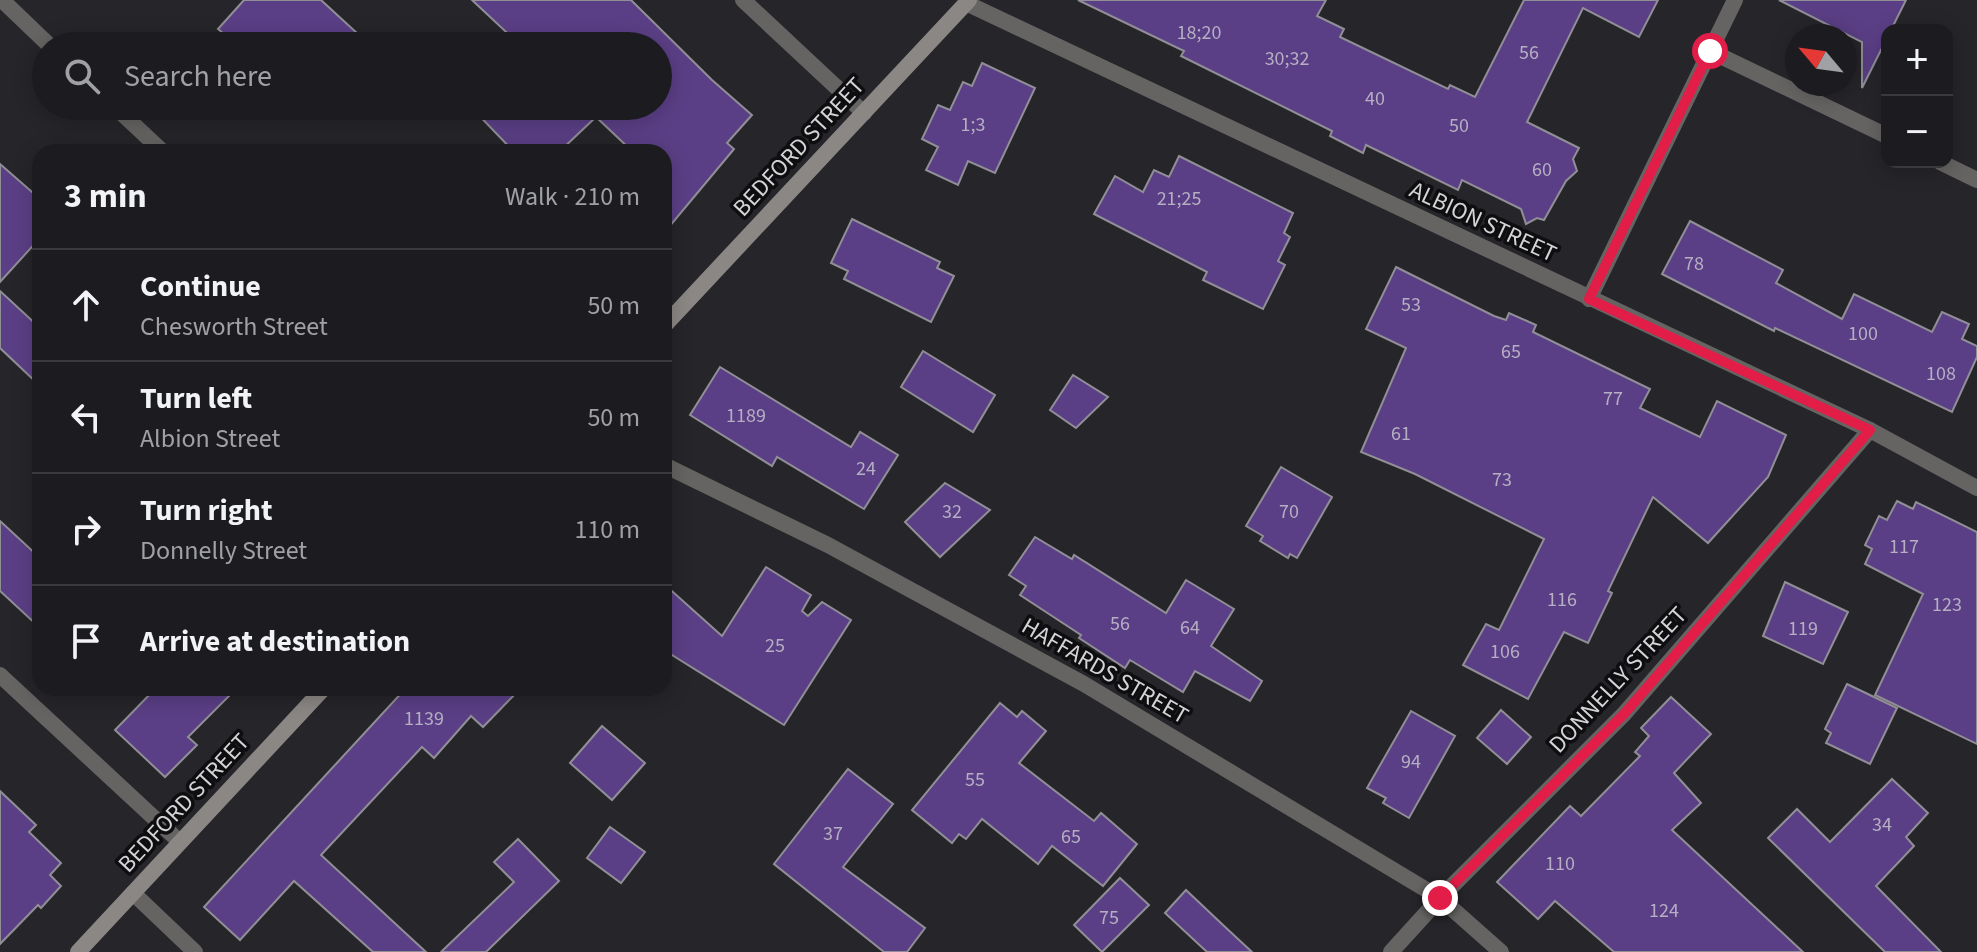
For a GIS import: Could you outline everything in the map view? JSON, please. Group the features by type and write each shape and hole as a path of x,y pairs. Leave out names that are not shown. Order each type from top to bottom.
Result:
{"main road":[{"name":"BEDFORD STREET","path":"672,317 968,1"},
{"name":"BEDFORD STREET","path":"78,952 317,696"}],"street":[{"path":"743,0 864,113"},
{"path":"1589,299 1735,0"},
{"path":"2,1 35,32"},
{"name":"ALBION STREET","path":"968,1 1870,430 1977,488"},
{"path":"1710,51 1881,133"},
{"path":"129,120 154,144"},
{"path":"1952,168 1977,180"},
{"name":"DONNELLY STREET","path":"1391,952 1440,898 1624,714 1870,430"},
{"name":"HAFFARDS STREET","path":"672,469 828,545 1084,684 1440,898 1501,952"},
{"path":"0,675 180,842"},
{"path":"133,893 195,952"}],"building":[{"path":"244,0 321,0 356,32 222,32 218,29"},
{"path":"472,0 631,0 663,32 506,32"},
{"path":"1078,0 1326,0 1317,16 1344,29 1340,37 1448,89 1450,85 1475,97 1524,0 1658,0 1639,37 1583,8 1527,122 1579,148 1573,159 1577,171 1566,181 1544,220 1537,218 1526,224 1521,209 1462,180 1458,190 1366,145 1363,153 1330,136 1332,131 1181,56 1184,51"},
{"path":"1779,0 1906,0 1894,24 1881,24 1881,50 1862,88 1862,42 1857,39 1857,24 1826,24"},
{"path":"672,40 752,115 727,143 734,149 672,223 672,144 625,144 599,120 672,120"},
{"path":"982,63 1035,88 995,173 968,161 958,185 926,170 938,147 922,139 938,105 950,110 963,82 972,86"},
{"path":"483,120 593,120 567,144 506,144"},
{"path":"1179,156 1293,213 1284,233 1290,237 1278,261 1285,265 1263,309 1203,280 1207,272 1094,214 1115,176 1143,192 1154,170 1169,177"},
{"path":"0,164 32,192 32,247 0,282"},
{"path":"852,219 940,262 937,268 954,276 931,322 844,279 848,271 831,263"},
{"path":"1690,221 1783,270 1776,283 1842,319 1854,294 1932,332 1942,312 1969,324 1962,339 1977,346 1977,357 1952,412 1775,328 1774,331 1662,274"},
{"path":"1396,267 1494,316 1506,320 1509,313 1536,325 1533,332 1650,389 1640,408 1700,437 1717,401 1786,435 1768,477 1708,543 1653,497 1608,591 1612,593 1588,643 1564,632 1528,699 1463,665 1486,624 1499,630 1544,539 1415,474 1361,452 1406,348 1366,329"},
{"path":"0,291 32,321 32,378 0,348"},
{"path":"923,351 995,395 973,432 901,387"},
{"path":"720,367 851,447 860,432 898,455 864,509 777,457 772,466 690,415"},
{"path":"1073,375 1108,397 1076,428 1050,410"},
{"path":"1281,467 1332,497 1297,558 1290,554 1288,558 1260,541 1263,536 1246,526"},
{"path":"945,483 990,510 940,557 905,522"},
{"path":"1897,501 1913,509 1916,502 1977,532 1977,744 1875,695 1923,594 1865,564 1872,549 1865,545 1879,516 1887,520"},
{"path":"0,521 32,551 32,621 0,591"},
{"path":"1035,537 1072,559 1074,555 1166,613 1186,580 1234,609 1211,646 1262,681 1250,701 1195,671 1183,692 1130,660 1125,668 1020,595 1026,586 1009,575"},
{"path":"766,567 811,595 802,611 808,616 822,602 851,620 784,725 672,655 672,591 722,636"},
{"path":"1785,582 1848,612 1823,664 1763,636"},
{"path":"1847,684 1897,708 1870,764 1826,743 1831,733 1825,729"},
{"path":"148,696 229,696 188,737 197,745 165,777 115,730"},
{"path":"399,696 513,696 483,727 471,716 434,758 422,747 321,855 426,952 373,952 294,881 240,940 204,907"},
{"path":"1671,697 1711,734 1674,773 1701,803 1672,830 1803,952 1614,952 1555,901 1538,919 1497,882 1570,806 1581,816 1640,756 1635,752 1649,736 1641,728"},
{"path":"1000,703 1017,717 1022,711 1046,731 1019,763 1094,821 1101,813 1137,844 1103,886 1052,846 1038,864 982,819 966,839 959,834 952,843 912,810"},
{"path":"1501,710 1531,737 1507,764 1477,738"},
{"path":"1411,711 1455,736 1409,818 1383,803 1386,798 1367,788"},
{"path":"602,726 645,763 612,800 570,763"},
{"path":"848,769 893,804 843,867 925,928 907,952 884,952 774,864"},
{"path":"1892,779 1928,813 1906,837 1914,846 1876,886 1941,952 1885,952 1768,838 1797,809 1830,842"},
{"path":"0,791 36,825 29,832 61,863 50,875 61,886 0,944"},
{"path":"610,827 645,852 621,883 587,858"},
{"path":"518,839 559,881 486,952 441,952 514,882 494,862"},
{"path":"1120,878 1149,905 1102,952 1074,925"},
{"path":"1186,890 1252,952 1207,952 1165,913"}],"route":[{"path":"1440,898 1624,714 1870,430 1589,299 1710,51"}]}
